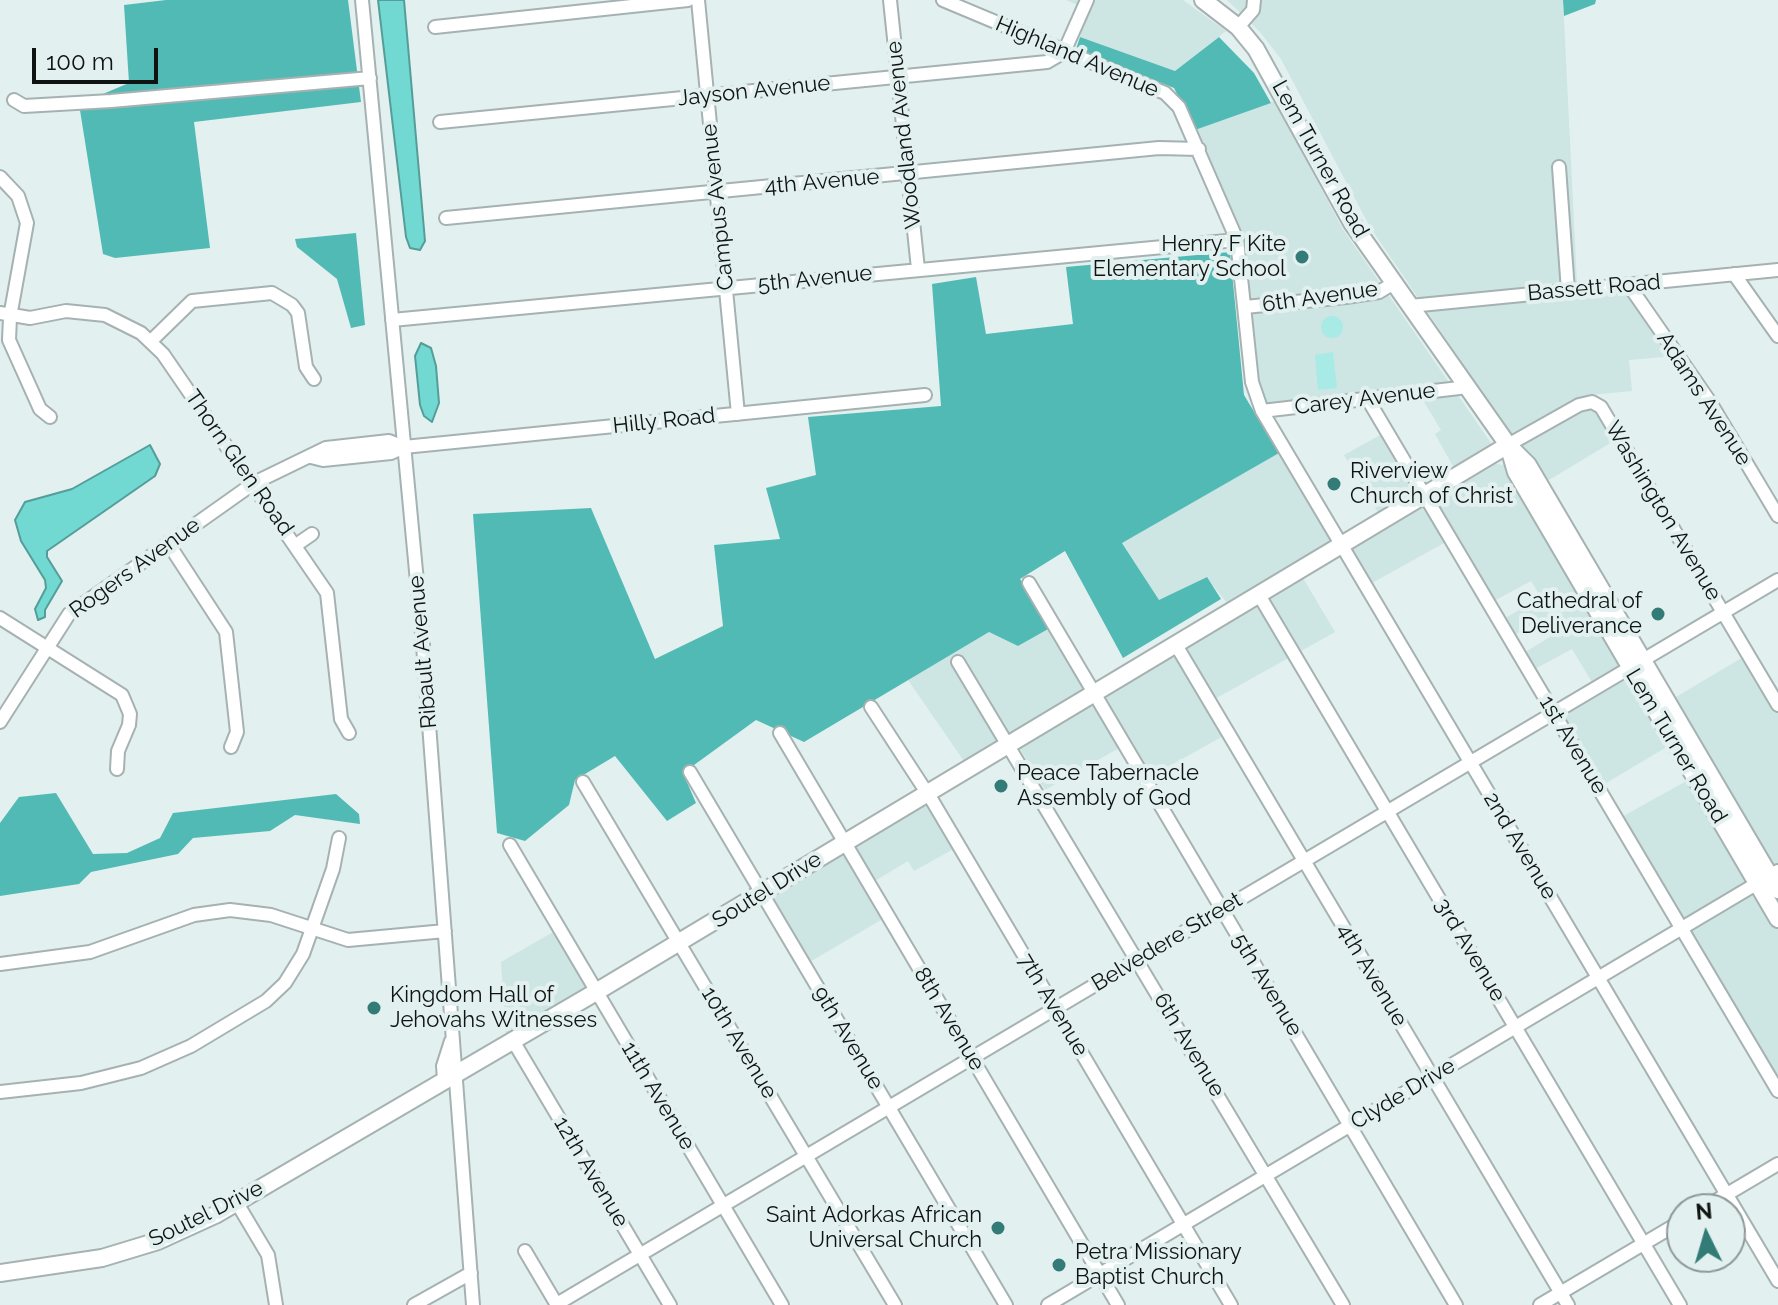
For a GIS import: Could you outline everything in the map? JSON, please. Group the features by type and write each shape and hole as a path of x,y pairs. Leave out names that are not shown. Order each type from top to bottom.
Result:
{"main road":[{"name":"Lem Turner Road","path":"1203,0 1238,27 1269,68 1331,187 1508,445 1528,465 1636,665 1771,880 1778,919"},
{"name":"Soutel Drive","path":"0,1273 64,1265 128,1251 184,1230 237,1203 763,893 843,842 1508,445"}],"street":[{"name":"Ribault Avenue","path":"362,0 404,447 453,1034 451,1075 473,1305"},
{"path":"435,27 688,0"},
{"name":"Campus Avenue","path":"698,0 738,414"},
{"name":"Woodland Avenue","path":"890,0 918,269"},
{"name":"Highland Avenue","path":"943,0 1173,99 1199,149 1237,240 1252,382 1262,411"},
{"path":"1064,52 1087,0"},
{"path":"1238,27 1253,10 1254,0"},
{"name":"Jayson Avenue","path":"440,122 1047,62 1064,52"},
{"path":"14,100 24,106 111,101 370,78"},
{"name":"4th Avenue","path":"446,218 1159,148 1199,149"},
{"path":"1559,167 1568,291"},
{"path":"0,177 18,196 27,223 5,315 12,350 40,409 50,417"},
{"name":"5th Avenue","path":"392,320 1237,240"},
{"name":"Bassett Road","path":"1410,306 1778,270"},
{"path":"1734,274 1778,336"},
{"name":"6th Avenue","path":"1245,307 1370,293 1394,283"},
{"name":"Adams Avenue","path":"1628,284 1710,402 1778,516"},
{"path":"151,341 192,301 272,293 292,305 298,313 306,367 314,379"},
{"name":"Thorn Glen Road","path":"5,315 30,318 83,311 125,323 151,341 254,483 327,593 341,719 349,733"},
{"name":"Carey Avenue","path":"1262,411 1468,387"},
{"name":"Hilly Road","path":"404,447 925,395"},
{"name":"1st Avenue","path":"1367,398 1778,1091"},
{"name":"Washington Avenue","path":"1508,445 1579,405 1597,404 1778,705"},
{"name":"2nd Avenue","path":"1262,411 1725,1193"},
{"name":"Rogers Avenue","path":"0,722 46,647 77,607 254,483 326,448 389,441 404,447"},
{"path":"296,545 312,534"},
{"path":"168,543 226,632 237,732 231,747"},
{"name":"Belvedere Street","path":"557,1304 1778,580"},
{"name":"5th Avenue","path":"1029,583 1456,1305"},
{"name":"3rd Avenue","path":"1259,595 1680,1305"},
{"path":"0,618 114,689 127,704 129,725 118,751 117,769"},
{"name":"4th Avenue","path":"1176,645 1568,1305"},
{"name":"6th Avenue","path":"958,662 1343,1305"},
{"name":"7th Avenue","path":"871,707 926,793 1231,1305"},
{"name":"8th Avenue","path":"780,733 1118,1305"},
{"name":"9th Avenue","path":"690,772 1006,1305"},
{"name":"10th Avenue","path":"583,782 895,1305"},
{"path":"0,1092 113,1076 191,1046 276,993 295,970 313,929 339,838"},
{"name":"11th Avenue","path":"510,845 782,1305"},
{"name":"Clyde Drive","path":"1048,1305 1598,978 1771,880"},
{"path":"0,964 90,952 208,912 248,911 348,940 445,931"},
{"name":"12th Avenue","path":"512,1039 670,1305"},
{"path":"1729,1193 1778,1164"},
{"path":"237,1203 268,1255 276,1305"},
{"name":"2nd Avenue","path":"1746,1228 1778,1281"},
{"path":"1540,1305 1666,1231"},
{"path":"525,1251 557,1304"},
{"path":"414,1305 471,1273"}],"shaded area":[{"path":"166,0 348,0 361,102 194,122 210,248 115,258 103,254 79,104 129,83 124,5"},
{"path":"378,0 404,0 425,241 420,250 410,248 406,237"},
{"path":"1066,0 1183,0 1226,31 1175,71 1080,37 1086,9"},
{"path":"1227,0 1563,0 1577,284 1620,280 1673,356 1629,360 1632,391 1589,395 1617,439 1544,483 1370,227 1281,59 1260,32"},
{"path":"1563,0 1596,0 1595,4 1564,16"},
{"path":"1080,37 1175,71 1219,37 1254,73 1271,103 1195,130 1174,88 1076,49"},
{"name":"Henry F Kite Elementary School","path":"1275,101 1342,228 1491,443 1490,448 1455,470 1435,434 1441,430 1417,390 1267,408 1260,396 1242,239 1195,130"},
{"path":"356,233 365,325 351,328 337,279 297,247 295,239"},
{"path":"1230,252 1244,395 1279,453 1122,543 1159,600 1207,577 1221,599 1123,658 1065,551 1020,579 1050,628 1018,646 989,632 804,742 756,720 683,773 696,803 667,821 615,756 575,780 569,805 525,841 497,833 473,514 591,508 655,659 723,626 714,545 780,539 766,488 816,475 808,417 941,406 932,284 976,277 986,334 1073,324 1066,267"},
{"path":"1328,316 1336,316 1343,327 1336,338 1328,338 1321,331 1321,323"},
{"path":"421,343 431,348 436,366 439,403 432,422 424,416 420,405 415,356"},
{"path":"1333,352 1337,388 1318,390 1315,355"},
{"path":"1384,433 1418,490 1379,514 1344,455"},
{"path":"150,445 160,464 155,476 47,551 47,557 62,581 45,610 45,617 38,620 35,609 46,588 45,580 21,541 15,520 25,502 72,489"},
{"path":"1289,447 1339,536 1228,604 1206,577 1159,601 1122,542"},
{"path":"1496,464 1505,465 1670,745 1601,786 1559,715 1598,692 1572,649 1531,671 1522,654 1550,637 1540,620 1511,637 1502,620 1541,597 1531,581 1492,602 1453,538 1372,583 1352,550"},
{"path":"1303,578 1335,632 1213,700 1232,731 1150,777 1128,743 1045,790 1019,747"},
{"path":"1050,628 1085,688 964,761 908,680 989,632 1018,646"},
{"path":"1745,656 1778,712 1778,880 1671,700"},
{"path":"1690,779 1747,881 1683,924 1620,818"},
{"path":"56,793 93,854 127,853 160,838 173,813 336,794 359,814 360,824 295,815 270,831 193,838 178,854 91,872 79,884 0,896 0,823 19,797"},
{"path":"936,796 964,843 914,871 908,861 873,882 891,914 808,963 770,899"},
{"path":"1754,894 1760,896 1778,928 1778,1085 1687,931"},
{"path":"555,931 588,987 506,1033 501,962"}],"place":[{"name":"Henry F Kite Elementary School","path":"1302,257"},
{"name":"Riverview Church of Christ","path":"1334,484"},
{"name":"Cathedral of Deliverance","path":"1658,614"},
{"name":"Peace Tabernacle Assembly of God","path":"1001,786"},
{"name":"Kingdom Hall of Jehovahs Witnesses","path":"374,1008"},
{"name":"Saint Adorkas African Universal Church","path":"998,1228"},
{"name":"Petra Missionary Baptist Church","path":"1059,1265"}]}
